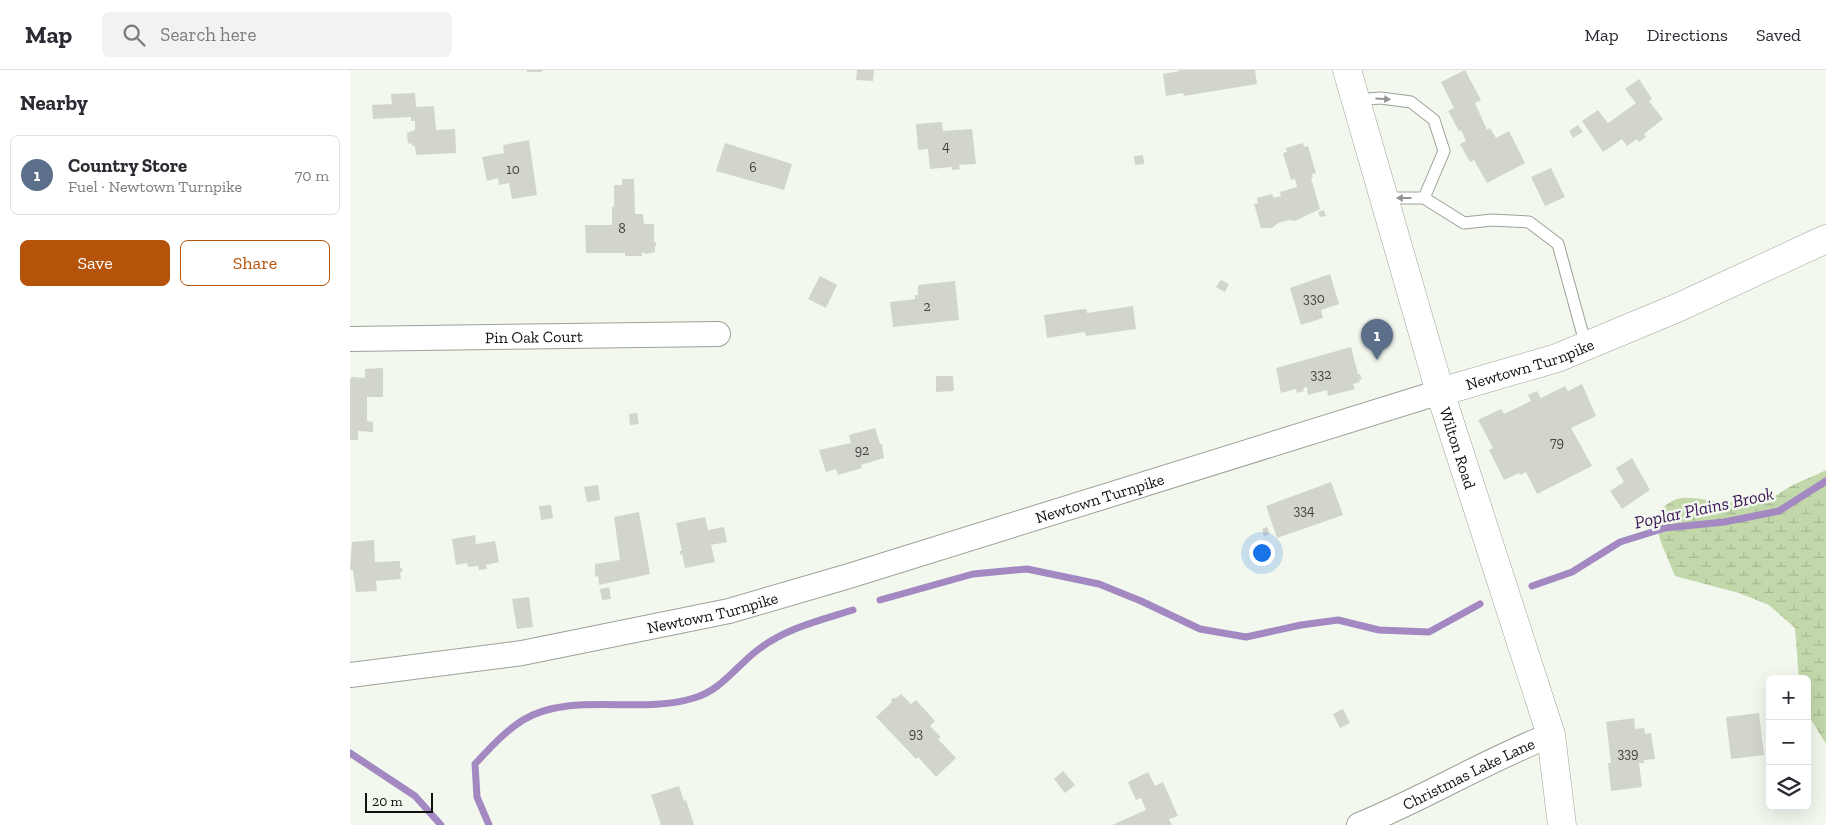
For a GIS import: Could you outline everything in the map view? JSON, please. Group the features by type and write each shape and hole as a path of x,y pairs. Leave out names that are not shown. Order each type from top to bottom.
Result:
{"main road":[{"name":"Wilton Road","path":"1347,70 1440,392 1551,735 1562,825"},
{"name":"Newtown Turnpike","path":"1440,392 1558,358 1677,308 1826,239"}],"street":[{"name":"Pin Oak Court","path":"350,339 718,334"},
{"name":"Newtown Turnpike","path":"350,675 522,653 729,611 859,574 1440,392"},
{"name":"Christmas Lake Lane","path":"1359,825 1390,812 1518,748 1551,735"}],"lane":[{"path":"1355,100 1381,98 1411,102 1434,120 1444,150 1424,198"},
{"path":"1383,198 1424,198 1464,223 1492,220 1529,222 1558,244 1586,346"}],"green space":[{"path":"1826,470 1826,744 1811,720 1811,675 1799,675 1795,628 1769,605 1739,593 1675,576 1654,520 1668,503 1676,499 1692,498 1738,503 1754,502 1775,496 1791,486"}],"building":[{"path":"527,70 542,70 542,72 527,72"},
{"path":"857,70 874,70 873,81 856,80"},
{"path":"1179,70 1255,70 1257,84 1184,96 1183,93 1166,96 1163,74"},
{"path":"1465,70 1481,100 1475,103 1487,130 1490,128 1496,138 1509,131 1525,163 1487,183 1474,160 1470,162 1460,144 1466,141 1448,111 1454,108 1441,82"},
{"path":"1639,79 1652,99 1649,101 1663,119 1644,134 1646,137 1639,142 1637,139 1627,146 1622,139 1603,152 1582,121 1598,110 1608,123 1636,103 1625,89"},
{"path":"415,93 416,107 434,106 436,130 455,129 456,153 416,155 415,146 412,146 412,143 408,144 407,133 415,130 415,121 411,121 411,117 373,119 372,105 392,104 391,94"},
{"path":"942,122 943,131 972,129 976,164 959,165 960,169 952,170 952,167 930,169 928,149 918,150 916,124"},
{"path":"1578,125 1583,132 1573,138 1569,131"},
{"path":"529,140 537,195 512,199 509,183 499,185 498,178 487,181 482,157 504,153 503,145"},
{"path":"725,143 792,164 784,190 716,171"},
{"path":"1303,143 1304,147 1308,146 1316,173 1312,174 1313,177 1311,178 1320,209 1295,221 1289,220 1278,223 1272,228 1261,228 1254,204 1258,203 1257,198 1272,194 1274,198 1281,196 1280,192 1297,187 1295,179 1291,180 1283,153 1287,152 1286,148"},
{"path":"1143,155 1144,164 1135,165 1134,156"},
{"path":"1551,168 1565,197 1545,206 1531,177"},
{"path":"622,179 634,179 635,214 643,214 644,224 654,224 655,252 646,254 642,252 642,256 625,256 625,253 586,253 585,225 612,225 614,185 622,185"},
{"path":"1324,210 1326,216 1320,217 1318,212"},
{"path":"1330,274 1339,304 1321,310 1323,318 1301,325 1290,288"},
{"path":"820,276 837,285 826,308 808,299"},
{"path":"1221,280 1229,284 1225,292 1216,287"},
{"path":"955,281 959,320 893,327 890,302 915,299 915,295 918,295 918,285"},
{"path":"1133,306 1136,329 1086,336 1085,332 1047,338 1044,315 1084,309 1087,310 1087,313"},
{"path":"1351,347 1358,374 1360,374 1362,379 1359,380 1360,382 1353,384 1355,389 1328,396 1327,390 1308,395 1307,387 1303,388 1304,391 1297,393 1296,389 1281,393 1276,368"},
{"path":"383,368 383,397 367,397 367,421 373,422 373,432 358,431 358,440 350,440 350,379 352,377 365,378 365,369"},
{"path":"936,376 953,376 954,391 936,392"},
{"path":"1582,384 1596,416 1571,428 1592,466 1537,494 1526,472 1504,480 1489,450 1493,448 1478,420 1501,409 1504,414 1531,401 1528,395 1537,391 1541,398 1565,386 1568,391"},
{"path":"637,413 639,424 630,425 629,414"},
{"path":"875,428 880,444 882,444 884,458 861,465 862,468 838,475 836,469 826,472 819,450 851,443 849,435"},
{"path":"1632,458 1650,490 1622,509 1610,491 1624,482 1616,468"},
{"path":"1331,482 1343,515 1277,538 1266,506"},
{"path":"598,485 600,500 587,502 584,487"},
{"path":"551,505 553,518 541,520 539,506"},
{"path":"639,512 650,574 599,585 598,576 595,577 595,564 620,560 614,517"},
{"path":"705,517 708,530 724,527 727,542 711,545 715,562 685,568 682,554 680,555 680,551 682,551 676,523"},
{"path":"1267,527 1270,534 1264,536 1262,529"},
{"path":"475,535 476,544 495,541 499,562 486,565 487,569 479,570 478,566 468,567 467,563 456,565 452,539"},
{"path":"374,540 375,562 400,561 400,568 402,568 402,572 400,572 401,579 376,581 377,591 356,592 353,570 350,570 352,542"},
{"path":"609,587 611,599 602,600 600,589"},
{"path":"529,597 533,627 517,629 512,599"},
{"path":"901,694 911,704 916,700 935,721 930,726 941,737 938,739 956,758 936,777 876,717 892,702 891,700 894,697 895,699"},
{"path":"1343,709 1350,723 1340,728 1333,714"},
{"path":"1759,713 1764,755 1731,759 1726,717"},
{"path":"1634,718 1635,729 1644,728 1645,734 1651,733 1655,759 1644,760 1644,763 1639,763 1642,787 1611,791 1608,763 1611,763 1606,722"},
{"path":"1063,771 1075,785 1065,793 1054,779"},
{"path":"1148,772 1155,786 1163,782 1178,816 1169,819 1172,825 1112,825 1146,810 1141,798 1136,800 1128,782"},
{"path":"679,786 684,801 686,800 694,825 661,825 651,795"}],"waterway":[{"name":"Poplar Plains Brook","path":"1532,586 1572,572 1620,542 1665,528 1724,522 1779,511 1826,481"},
{"name":"Poplar Plains Brook","path":"880,600 973,574 1027,569 1099,584 1141,601 1200,629 1246,637 1301,625 1338,620 1379,630 1429,632 1480,604"},
{"name":"Poplar Plains Brook","path":"489,825 477,797 475,764 503,735 523,720 542,711 562,707 584,705 651,705 673,703 694,698 713,689 751,655 781,635 805,625 853,610"},
{"path":"350,753 415,796 441,825"}],"place":[{"name":"Country Store","path":"1377,360"}]}
